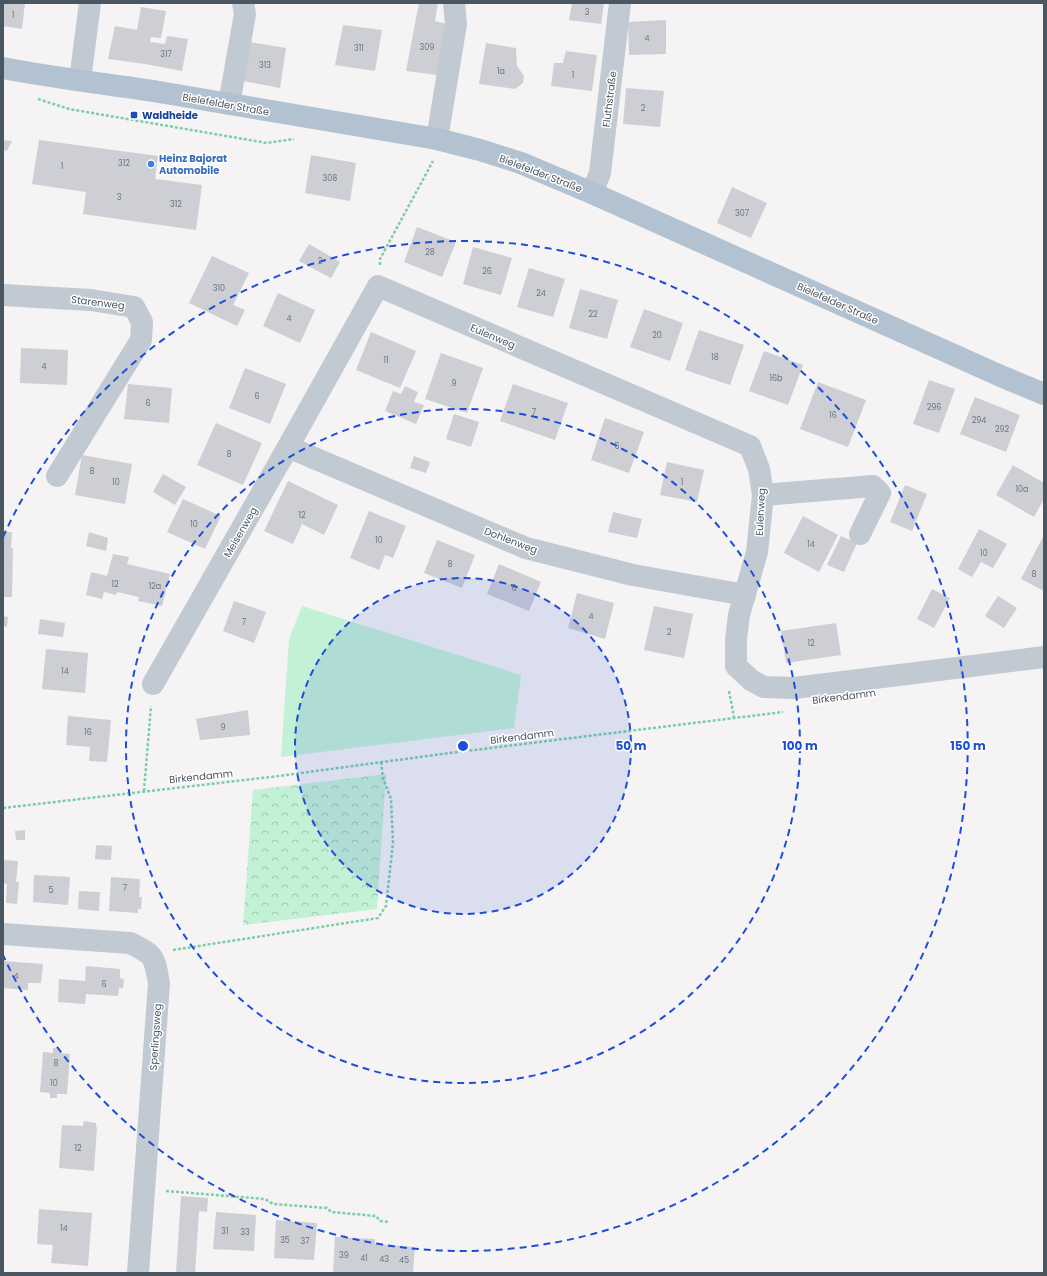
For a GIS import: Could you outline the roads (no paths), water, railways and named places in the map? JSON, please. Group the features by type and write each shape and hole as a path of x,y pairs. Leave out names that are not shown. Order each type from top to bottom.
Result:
{"main road":[{"name":"Bielefelder Straße","path":"3,68 437,139 480,150 521,163 592,193 996,374 1044,394"}],"street":[{"path":"80,80 90,3"},
{"path":"229,104 245,14 243,3"},
{"path":"437,139 456,24 454,3"},
{"name":"Fluthstraße","path":"592,193 600,173 620,3"},
{"name":"Meisenweg","path":"152,684 288,447 378,286"},
{"name":"Eulenweg","path":"378,286 750,446 759,469 763,494 757,552 739,615 736,639 736,666 751,680 764,687 794,688 1044,657"},
{"name":"Starenweg","path":"3,295 91,300 134,307 142,322 140,340 57,476"},
{"name":"Dohlenweg","path":"288,447 526,548 633,575 745,596"},
{"path":"763,494 873,486 880,493 860,534"},
{"name":"Sperlingsweg","path":"3,934 130,943 146,950 155,960 159,983 138,1273"}],"place":[{"name":"Waldheide","path":"134,115"},
{"name":"Heinz Bajorat Automobile","path":"151,164"}]}
